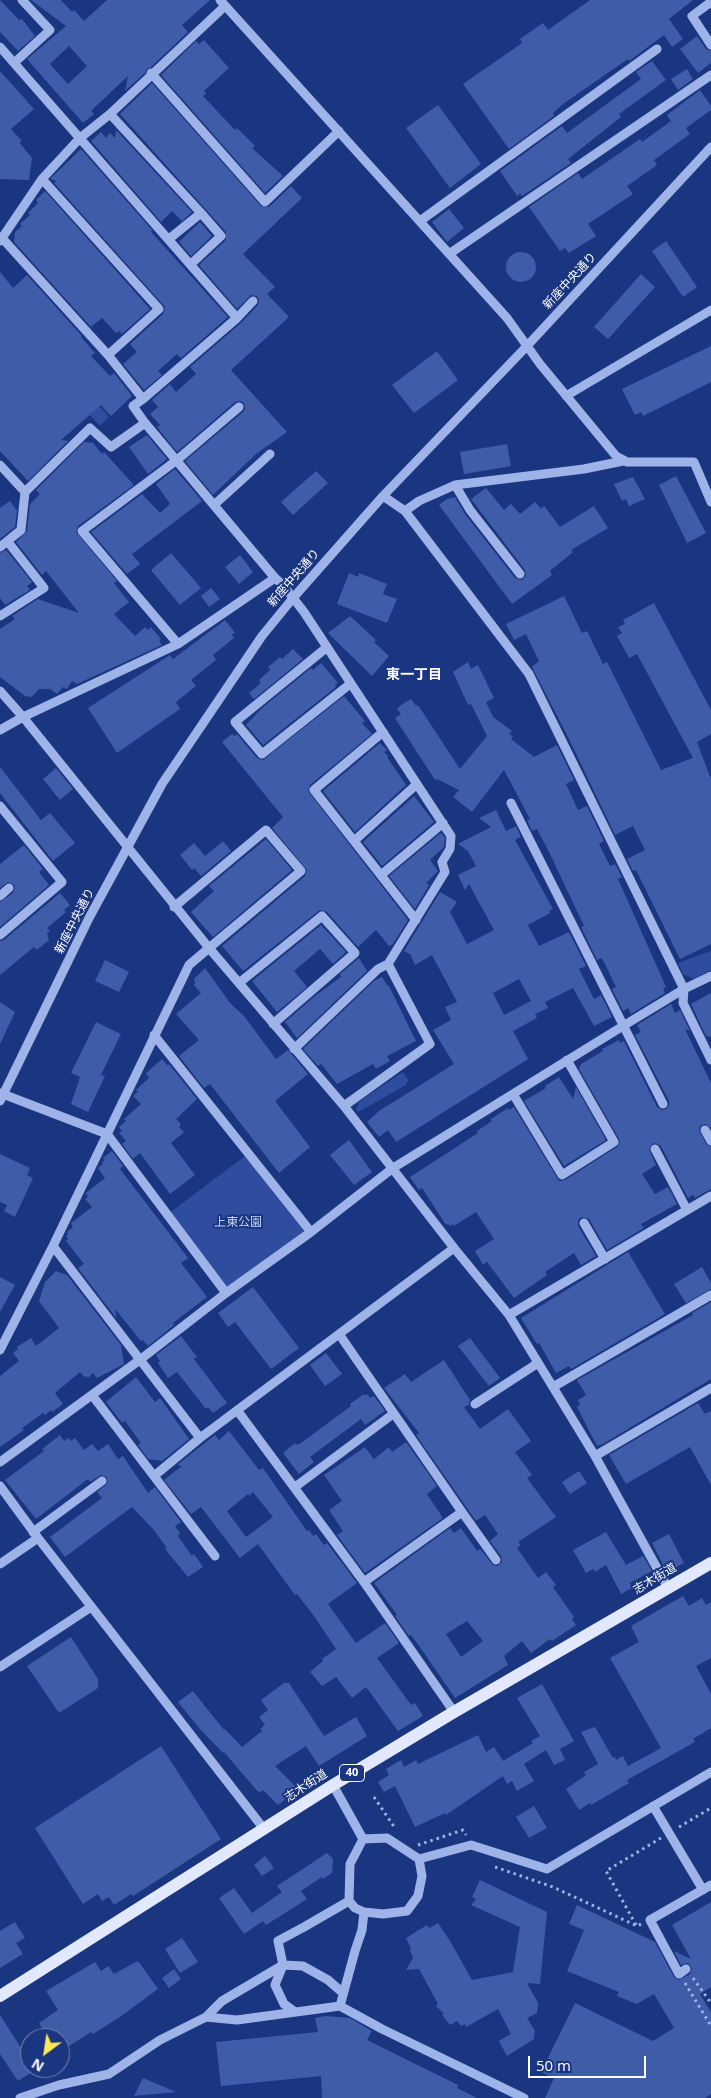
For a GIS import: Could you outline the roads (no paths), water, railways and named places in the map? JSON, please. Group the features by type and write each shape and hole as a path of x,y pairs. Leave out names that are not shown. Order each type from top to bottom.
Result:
{"main road":[{"name":"志木街道","path":"1,1993 333,1785 454,1712 711,1563"}],"street":[{"path":"14,63 50,30 22,0"},
{"path":"711,2 692,16 711,45"},
{"path":"143,399 108,355 1,239 42,179 80,138 110,114 222,3 507,318 566,396 616,456 623,461"},
{"path":"0,47 238,318"},
{"path":"420,222 657,50"},
{"path":"151,73 265,202 339,131"},
{"path":"449,254 711,75"},
{"path":"110,114 221,236 191,264"},
{"name":"新座中央通り","path":"1,1096 89,918 162,784 251,651 293,598 384,496 527,346 711,147"},
{"path":"42,179 159,309 108,355"},
{"path":"169,239 201,213"},
{"path":"253,301 238,318 133,406 145,423 304,612 451,836 450,849 442,862 445,872 388,964 372,975 294,1049"},
{"path":"566,396 711,310"},
{"path":"178,644 82,531 177,460 238,407"},
{"path":"0,616 44,588 4,544 21,530 25,492 90,428 111,447 145,423"},
{"path":"214,505 270,454"},
{"path":"405,511 419,501 455,485 584,469 623,461 694,462 711,502"},
{"path":"0,465 25,492"},
{"path":"455,485 470,510 520,574"},
{"path":"384,496 405,511 529,674 684,989 683,1003 709,1050 711,1060"},
{"path":"0,730 23,717 178,644 275,578"},
{"path":"326,648 235,722 262,754 350,684"},
{"path":"0,691 23,717 174,906 344,1106 454,1248 509,1315 595,1456 668,1588"},
{"path":"382,732 314,790 416,920"},
{"path":"354,841 417,784"},
{"path":"511,803 663,1104"},
{"path":"0,806 62,882 0,935"},
{"path":"381,875 443,823"},
{"path":"0,1350 53,1246 189,965 302,871 266,830 174,906"},
{"path":"0,896 10,888"},
{"path":"239,983 322,916 355,953 273,1024"},
{"path":"344,1106 430,1044 388,964"},
{"path":"0,1462 311,1232 393,1168 684,989 711,976"},
{"path":"154,1035 311,1232"},
{"path":"513,1094 562,1175 614,1142 567,1060"},
{"path":"1,1096 107,1134 226,1293"},
{"path":"706,1130 711,1141"},
{"path":"655,1149 687,1210"},
{"path":"509,1315 711,1196"},
{"path":"584,1223 605,1259"},
{"path":"53,1246 200,1438"},
{"path":"154,1476 236,1410 454,1248"},
{"path":"553,1387 711,1295"},
{"path":"339,1334 496,1560"},
{"path":"475,1404 538,1363"},
{"path":"595,1456 711,1388"},
{"path":"92,1395 215,1556"},
{"path":"236,1410 364,1582 454,1712"},
{"path":"295,1487 393,1414"},
{"path":"0,1564 102,1481"},
{"path":"0,1486 35,1535 264,1829"},
{"path":"364,1582 462,1512"},
{"path":"0,1667 92,1607"},
{"path":"419,1859 472,1845 547,1869 710,1773"},
{"path":"333,1785 363,1839"},
{"path":"653,1806 707,1887 650,1920 683,1972"},
{"path":"388,1838 419,1859 422,1876 418,1896 407,1911 383,1914 364,1912 355,1908 349,1900 350,1864 363,1839 388,1838"},
{"path":"295,2012 284,2004 275,1985 282,1965 278,1940 304,1928 349,1900"},
{"path":"340,2006 342,1993 362,1930 364,1912"},
{"path":"20,2098 59,2085 109,2074 160,2040 206,2017 222,2001 282,1965 303,1966 328,1980 342,1993"},
{"path":"206,2017 237,2020 340,2006 382,2029 524,2098"}],"district":[{"name":"東一丁目","path":"414,675"}],"park label":[{"name":"上東公園","path":"238,1223"}]}
